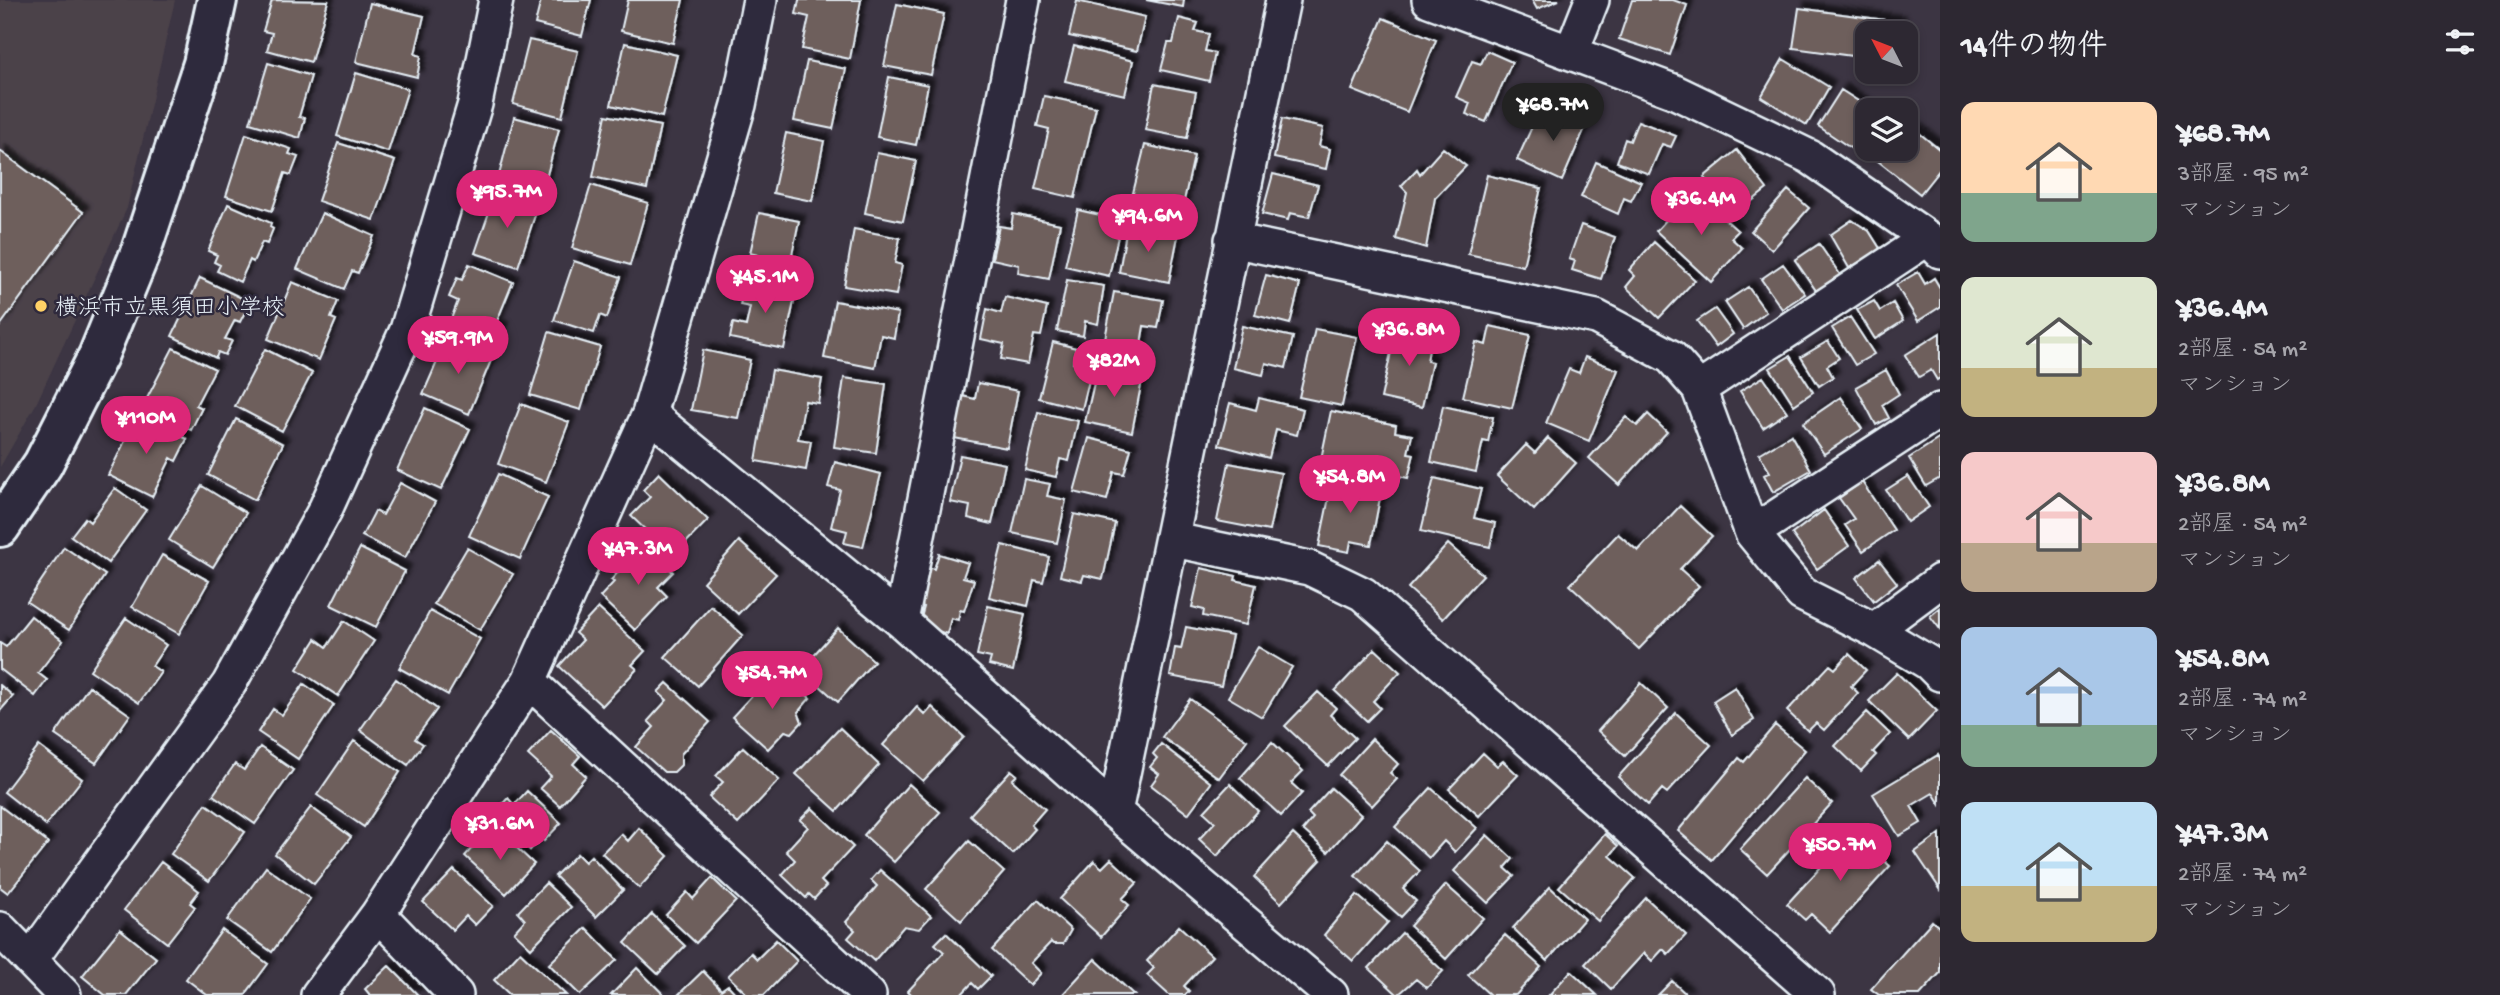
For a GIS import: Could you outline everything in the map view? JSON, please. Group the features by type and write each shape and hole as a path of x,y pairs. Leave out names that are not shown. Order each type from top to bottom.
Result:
{"street":[{"path":"0,527 43,464 103,344 141,251 187,114 203,64 217,0"},
{"path":"31,959 229,684 325,510 407,330 475,104 496,0"},
{"path":"318,995 378,914 529,681 649,414 739,105 760,0"},
{"path":"901,621 1023,0"},
{"path":"1115,812 1174,540 1232,240 1283,0"},
{"path":"1429,0 1673,91 1810,157 1934,245 1699,389"},
{"path":"1571,53 1592,0"},
{"path":"1232,240 1596,317 1671,357 1699,389 1752,533 1802,594 1874,631 1929,663 1940,674"},
{"path":"1752,533 1940,410"},
{"path":"649,414 901,621 1115,812 1331,995"},
{"path":"1174,540 1309,568 1363,594 1818,995"},
{"path":"1874,631 1940,580"},
{"path":"529,681 869,995"},
{"path":"378,914 456,995"},
{"path":"0,929 64,995"}],"shaded area":[{"name":"横浜市立黒須田小学校","path":"0,0 175,0 127,208 36,404 0,467"}],"building":[{"path":"272,0 328,1 311,62 267,50 272,33 263,31"},
{"path":"541,0 591,0 582,36 535,24"},
{"path":"628,0 683,0 673,43 621,31"},
{"path":"799,0 861,0 850,59 802,49 809,17 796,14"},
{"path":"1146,0 1184,0 1183,7"},
{"path":"1532,0 1559,0 1537,9"},
{"path":"1632,0 1673,0 1687,5 1670,55 1619,39"},
{"path":"1077,1 1145,17 1137,51 1069,36"},
{"path":"370,3 424,16 415,54 421,56 417,77 356,62"},
{"path":"897,4 944,14 931,75 884,66"},
{"path":"1799,8 1893,21 1855,21 1855,56 1793,48"},
{"path":"1179,18 1198,23 1195,31 1209,34 1205,51 1215,53 1209,81 1161,70 1168,43 1173,43"},
{"path":"1383,18 1436,40 1407,112 1352,90"},
{"path":"529,40 578,51 562,117 513,104"},
{"path":"625,43 677,55 662,117 611,105"},
{"path":"1074,46 1133,61 1125,95 1065,81"},
{"path":"1487,51 1512,62 1486,122 1466,114 1470,103 1456,97 1472,61 1481,64"},
{"path":"1783,59 1829,87 1807,125 1761,97"},
{"path":"807,61 846,69 833,129 794,121"},
{"path":"268,63 311,76 299,117 305,118 300,138 250,123"},
{"path":"356,73 408,89 388,152 337,136"},
{"path":"889,77 928,85 916,145 877,137"},
{"path":"1154,84 1196,92 1187,138 1145,130"},
{"path":"1841,90 1855,99 1855,151 1818,126"},
{"path":"1044,96 1096,107 1075,198 1035,189 1049,129 1037,126"},
{"path":"1540,109 1558,118 1562,109 1588,121 1562,181 1517,160"},
{"path":"606,115 660,126 647,189 593,177"},
{"path":"514,117 559,129 542,194 497,183"},
{"path":"1282,119 1323,128 1319,146 1330,149 1326,169 1274,158"},
{"path":"1638,121 1676,136 1671,147 1662,144 1649,174 1617,162 1625,139 1630,141"},
{"path":"1918,132 1940,150 1940,169 1920,194 1878,161 1918,161"},
{"path":"786,133 824,141 812,201 773,193"},
{"path":"246,134 291,149 289,154 298,157 291,175 285,173 272,211 226,196"},
{"path":"338,143 395,161 374,220 318,201"},
{"path":"1145,145 1194,156 1179,223 1128,213"},
{"path":"1443,148 1466,166 1435,198 1426,248 1396,239 1407,192 1401,186 1417,169 1420,174"},
{"path":"1737,150 1767,189 1733,216 1704,177"},
{"path":"0,151 83,212 0,326"},
{"path":"877,153 916,161 903,221 865,213"},
{"path":"1596,162 1641,182 1631,201 1624,198 1618,214 1581,197"},
{"path":"1273,174 1318,185 1309,217 1290,213 1288,220 1262,214"},
{"path":"1487,175 1541,188 1523,266 1468,254"},
{"path":"591,185 648,203 630,265 572,248"},
{"path":"1788,190 1809,208 1772,250 1751,231"},
{"path":"496,192 538,206 518,267 475,253"},
{"path":"1700,197 1738,231 1731,238 1742,248 1711,282 1656,231 1685,200 1691,206"},
{"path":"228,204 271,223 270,227 273,229 267,244 262,242 253,262 250,260 240,282 217,271 220,265 214,262 217,255 208,251"},
{"path":"1078,210 1109,217 1106,229 1119,232 1109,276 1065,266"},
{"path":"322,213 374,236 358,273 352,271 344,289 297,269"},
{"path":"759,213 799,221 788,274 756,267 758,255 750,253"},
{"path":"1013,214 1060,224 1049,279 1018,273 1019,265 992,259 999,226 1011,228"},
{"path":"1852,220 1869,231 1881,250 1849,268 1830,235"},
{"path":"1581,225 1615,237 1601,279 1572,270 1575,261 1569,259"},
{"path":"1127,227 1178,236 1169,282 1119,272"},
{"path":"854,229 900,238 895,263 902,265 896,295 844,286"},
{"path":"1654,242 1695,280 1659,318 1626,287 1635,276 1629,270"},
{"path":"1819,244 1841,276 1817,292 1795,260"},
{"path":"574,261 621,277 607,318 600,315 594,333 554,320"},
{"path":"469,264 513,282 495,326 502,328 497,343 449,324 458,301 449,297 457,278 462,280"},
{"path":"1783,264 1805,294 1782,309 1761,279"},
{"path":"1918,272 1925,284 1934,278 1940,288 1940,307 1918,321 1896,285"},
{"path":"1266,275 1300,284 1290,324 1255,315"},
{"path":"200,278 250,302 240,322 235,320 225,339 232,341 225,355 218,352 216,358 172,336"},
{"path":"1067,280 1104,286 1098,324 1085,321 1083,336 1057,331"},
{"path":"745,281 796,292 784,349 730,338 733,323 746,326 750,307 740,305"},
{"path":"292,282 338,301 331,318 336,320 319,360 268,339"},
{"path":"1748,287 1766,312 1743,329 1725,302"},
{"path":"1114,292 1163,300 1158,328 1144,326 1139,356 1103,349"},
{"path":"1005,297 1047,307 1041,336 1034,335 1028,364 1001,359 1004,344 981,339 987,309 1001,313"},
{"path":"835,301 898,313 894,338 881,335 875,368 824,358"},
{"path":"1874,301 1880,311 1893,303 1903,321 1875,339 1857,310"},
{"path":"1715,309 1733,334 1716,347 1697,321"},
{"path":"1850,317 1874,354 1855,365 1832,328"},
{"path":"1242,326 1293,337 1286,368 1266,363 1263,375 1233,368"},
{"path":"1490,326 1530,335 1512,408 1463,397 1476,342 1486,345"},
{"path":"1405,327 1432,332 1427,361 1432,362 1422,407 1381,398 1395,334 1403,336"},
{"path":"1315,329 1357,337 1342,406 1299,397"},
{"path":"549,332 600,347 581,410 530,395"},
{"path":"1940,333 1940,378 1937,380 1931,370 1919,377 1905,355"},
{"path":"447,339 492,358 469,414 423,394"},
{"path":"1828,341 1839,358 1827,366 1833,377 1819,386 1801,357"},
{"path":"1053,342 1076,348 1073,363 1092,368 1082,409 1039,398"},
{"path":"173,348 215,369 196,405 202,408 191,430 143,406"},
{"path":"265,349 312,373 282,431 235,406"},
{"path":"703,350 750,360 738,418 691,410"},
{"path":"1790,356 1813,392 1794,405 1770,368"},
{"path":"1585,357 1618,370 1589,441 1546,423 1569,369 1579,373"},
{"path":"1098,366 1143,375 1132,432 1085,422"},
{"path":"772,370 822,379 818,403 805,401 798,439 811,441 806,470 756,461"},
{"path":"1886,370 1899,394 1882,405 1889,418 1876,425 1856,387"},
{"path":"1763,377 1787,412 1763,428 1740,391"},
{"path":"844,378 886,384 876,453 834,447"},
{"path":"978,383 1018,391 1007,448 954,438 962,396 975,399"},
{"path":"1841,397 1862,429 1824,454 1803,423"},
{"path":"1259,398 1303,409 1297,435 1276,430 1269,458 1219,445 1230,403 1256,410"},
{"path":"521,404 569,422 546,482 498,464"},
{"path":"1443,406 1493,417 1488,442 1483,441 1476,472 1431,462"},
{"path":"425,408 470,429 441,490 397,470"},
{"path":"1331,411 1396,425 1395,432 1412,435 1408,453 1414,454 1408,478 1321,459"},
{"path":"1038,412 1078,421 1069,461 1060,459 1056,477 1025,470"},
{"path":"1648,414 1667,432 1619,485 1589,458 1626,417 1637,426"},
{"path":"138,415 187,439 176,461 171,458 152,497 108,475"},
{"path":"236,419 283,444 255,500 208,475"},
{"path":"1791,435 1811,470 1773,492 1764,475 1770,472 1759,454"},
{"path":"1089,438 1131,449 1124,474 1114,472 1107,500 1074,492"},
{"path":"1548,438 1576,463 1534,510 1497,476 1526,445 1535,453"},
{"path":"1940,438 1940,478 1926,486 1909,458"},
{"path":"960,455 1005,464 992,524 968,518 970,506 950,502"},
{"path":"835,462 881,474 863,547 844,543 847,531 831,527 840,490 828,487"},
{"path":"1229,463 1281,473 1269,531 1217,521"},
{"path":"659,473 708,520 673,556 631,516 650,497 643,490"},
{"path":"498,474 548,497 520,559 469,536"},
{"path":"1908,476 1929,507 1907,522 1886,490"},
{"path":"1333,478 1382,487 1371,545 1351,541 1349,552 1319,546"},
{"path":"1434,478 1481,489 1474,518 1495,523 1490,547 1421,531"},
{"path":"1024,479 1050,484 1047,496 1066,500 1057,543 1012,533"},
{"path":"1862,482 1894,530 1863,551 1845,525 1854,519 1839,498"},
{"path":"400,483 435,502 405,558 362,536 375,511 383,515"},
{"path":"202,486 246,513 213,567 169,540"},
{"path":"115,488 146,510 108,563 71,536 85,518 90,522"},
{"path":"1680,506 1712,536 1680,569 1699,586 1639,649 1570,585 1618,534 1638,551"},
{"path":"1824,510 1849,546 1817,569 1792,534"},
{"path":"1074,514 1115,523 1103,579 1084,575 1082,581 1060,576"},
{"path":"739,541 776,574 738,614 703,582"},
{"path":"643,544 673,572 658,587 667,596 635,630 600,597 614,582 611,580"},
{"path":"1448,544 1483,575 1443,619 1408,588"},
{"path":"1002,545 1049,557 1043,582 1034,580 1028,606 989,597"},
{"path":"64,547 105,575 69,630 27,602"},
{"path":"360,548 405,571 376,627 331,605"},
{"path":"467,548 513,574 480,630 434,604"},
{"path":"939,554 968,563 963,577 974,580 964,611 960,610 958,620 951,618 947,634 919,625 924,607 916,605 928,567 934,569"},
{"path":"162,555 209,581 179,634 132,607"},
{"path":"1879,560 1897,583 1874,601 1856,578"},
{"path":"1201,568 1236,576 1235,580 1256,585 1246,625 1203,616 1204,610 1192,607"},
{"path":"711,606 743,635 698,686 665,657"},
{"path":"988,606 1025,614 1013,671 989,665 991,658 977,655"},
{"path":"598,608 645,651 632,665 637,669 602,706 559,666 583,640 575,633"},
{"path":"1940,608 1940,629 1930,616"},
{"path":"430,611 480,639 448,695 399,668"},
{"path":"31,616 63,641 38,673 47,680 35,696 0,669 0,643 6,647"},
{"path":"126,618 166,645 152,666 161,672 139,703 90,670"},
{"path":"344,621 374,641 338,696 297,669 316,639 327,647"},
{"path":"1186,627 1232,636 1221,686 1170,676 1175,648 1181,649"},
{"path":"838,628 874,661 838,702 801,669"},
{"path":"1258,647 1292,667 1262,717 1228,697"},
{"path":"1375,649 1400,672 1373,701 1380,708 1367,721 1335,691"},
{"path":"1849,654 1866,670 1851,686 1858,693 1824,730 1816,723 1808,731 1787,711 1830,665 1835,669"},
{"path":"1897,673 1937,711 1909,740 1869,701"},
{"path":"785,675 810,698 798,712 802,722 792,733 785,731 768,749 732,717 766,680 772,687"},
{"path":"396,679 437,709 415,739 423,744 408,765 360,730"},
{"path":"667,683 710,722 681,754 681,765 674,772 664,772 636,747 654,727 648,721 667,700 658,692"},
{"path":"1641,683 1668,708 1625,756 1598,731"},
{"path":"304,684 334,705 298,759 258,732 273,709 282,715"},
{"path":"0,685 13,696 0,711"},
{"path":"89,686 130,715 96,763 55,735"},
{"path":"1735,687 1754,720 1732,735 1713,701"},
{"path":"1318,692 1336,708 1330,715 1355,738 1328,766 1285,726"},
{"path":"1190,699 1247,740 1219,778 1162,737"},
{"path":"917,707 925,715 932,707 964,737 923,781 883,745"},
{"path":"1867,712 1890,734 1873,752 1876,755 1861,771 1835,746"},
{"path":"1676,713 1711,745 1667,793 1662,789 1648,805 1618,777"},
{"path":"1775,725 1805,750 1712,860 1678,831 1739,758 1744,762"},
{"path":"840,728 879,765 837,811 796,774"},
{"path":"551,730 580,756 573,764 586,776 560,806 540,788 551,776 528,755"},
{"path":"1372,739 1398,764 1390,773 1397,779 1372,806 1339,775"},
{"path":"354,741 400,772 364,827 317,795"},
{"path":"1272,742 1303,771 1291,783 1302,793 1281,816 1240,778"},
{"path":"1161,744 1211,783 1188,814 1151,785 1159,774 1150,767 1157,758 1153,754"},
{"path":"39,746 82,779 46,825 4,792"},
{"path":"260,747 293,770 255,824 213,795 235,764 244,770"},
{"path":"743,747 779,780 738,824 709,797 723,782 716,776"},
{"path":"1483,753 1497,766 1503,761 1518,775 1479,816 1449,789"},
{"path":"1938,755 1940,804 1933,793 1911,806 1921,823 1899,836 1873,794"},
{"path":"1011,770 1017,775 1012,780 1045,809 1031,825 1035,829 1013,854 970,815"},
{"path":"1805,778 1832,803 1767,874 1740,849"},
{"path":"909,784 940,812 894,862 864,835"},
{"path":"1230,784 1258,811 1217,856 1199,839 1215,822 1204,812"},
{"path":"1331,788 1361,815 1328,852 1303,830 1313,818 1308,813"},
{"path":"1431,788 1477,828 1455,852 1444,841 1429,858 1395,827"},
{"path":"527,791 561,823 544,841 541,838 530,850 492,815 508,798 514,805"},
{"path":"206,804 245,832 209,881 171,854"},
{"path":"0,806 48,843 8,893 0,887"},
{"path":"311,807 351,837 314,884 275,854"},
{"path":"812,808 853,847 821,881 826,886 814,899 809,894 806,898 782,875 795,860 786,851 808,827 800,820"},
{"path":"639,828 668,856 639,888 602,853 621,834 628,841"},
{"path":"1853,832 1890,866 1830,932 1811,914 1805,920 1787,904"},
{"path":"502,834 534,864 506,894 465,856 481,838 490,846"},
{"path":"1293,834 1321,860 1281,903 1254,877"},
{"path":"1605,834 1618,846 1610,856 1635,878 1598,921 1559,887"},
{"path":"1940,834 1940,889 1915,852"},
{"path":"1487,835 1513,859 1505,868 1514,876 1488,903 1454,871"},
{"path":"969,841 1004,872 961,921 926,889"},
{"path":"1387,841 1420,871 1403,889 1416,901 1401,917 1355,876"},
{"path":"577,854 585,862 591,856 623,890 596,917 555,876"},
{"path":"1111,859 1137,883 1122,899 1129,905 1101,937 1060,899 1094,861 1102,868"},
{"path":"161,862 199,891 190,903 195,907 167,943 124,910"},
{"path":"266,867 310,899 272,952 227,920"},
{"path":"454,870 493,906 475,925 466,916 453,930 423,902"},
{"path":"880,870 931,916 919,929 904,926 874,961 848,938 855,930 846,922 877,886 871,880"},
{"path":"712,878 736,901 696,943 666,915 687,892 693,899"},
{"path":"546,883 571,907 531,948 514,932 525,920 518,912"},
{"path":"1446,885 1483,918 1446,959 1410,926"},
{"path":"1550,887 1584,919 1547,961 1513,928"},
{"path":"1357,895 1388,922 1353,961 1324,935"},
{"path":"1646,898 1686,935 1668,954 1663,949 1652,961 1644,953 1611,989 1585,964"},
{"path":"1038,900 1071,930 1063,944 1051,942 1031,963 1041,973 1030,985 992,950"},
{"path":"652,914 685,946 658,974 625,943"},
{"path":"1932,921 1940,928 1940,973 1920,995 1879,995 1871,989"},
{"path":"1179,926 1212,956 1184,986 1189,991 1185,995 1169,995 1147,975 1154,968 1147,961"},
{"path":"586,928 617,960 580,995 549,964"},
{"path":"120,929 156,958 126,995 105,995 82,976"},
{"path":"222,930 268,964 245,995 207,995 186,979"},
{"path":"946,933 991,976 978,989 972,983 961,995 912,995 908,991 944,952 935,944"},
{"path":"1402,933 1443,971 1427,988 1416,979 1398,995 1369,968"},
{"path":"1505,935 1541,967 1516,995 1490,995 1468,975"},
{"path":"776,940 797,961 764,995 748,995 728,976 751,953 757,959"},
{"path":"520,952 566,995 510,995 494,980"},
{"path":"1095,959 1134,995 1062,995"},
{"path":"389,966 418,995 370,995 365,989"},
{"path":"637,968 664,995 611,995"},
{"path":"703,971 721,990 728,985 737,995 678,995"},
{"path":"1571,971 1597,995 1549,995"},
{"path":"1672,981 1687,995 1658,995"}],"place":[{"name":"横浜市立黒須田小学校","path":"41,306"}]}
